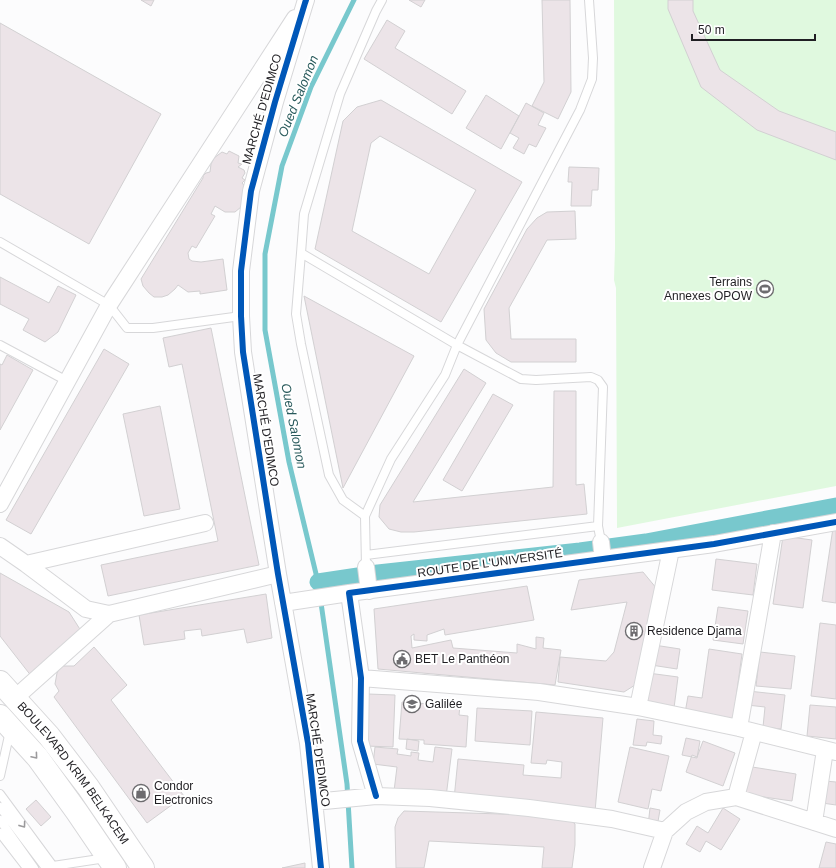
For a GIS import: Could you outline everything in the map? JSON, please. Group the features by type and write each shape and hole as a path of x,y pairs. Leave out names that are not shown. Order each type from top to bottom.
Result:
{"main road":[{"name":"BOULEVARD KRIM BELKACEM","path":"0,682 54,741 88,787 143,868"},
{"name":"BOULEVARD KRIM BELKACEM","path":"6,722 38,758 111,863"}],"street":[{"path":"0,504 109,305 306,2"},
{"name":"MARCHÉ D'EDIMCO","path":"306,2 275,102 251,191 242,271 241,316 243,352 278,574 319,802 321,868"},
{"name":"ROUTE DE L'UNIVERSITÉ","path":"283,603 369,589 714,544 836,522"},
{"path":"26,564 205,523"},
{"path":"739,728 773,533"},
{"path":"600,542 603,559"},
{"path":"0,546 86,609 109,614 278,574"},
{"path":"638,708 671,550"},
{"path":"366,561 369,589"},
{"path":"349,593 361,678 360,741 371,797"},
{"path":"15,698 109,614"},
{"path":"361,678 539,692 638,708 739,728 831,751 814,822"},
{"path":"736,797 754,732"},
{"path":"319,802 371,797 430,798 529,808 612,819 665,831"},
{"path":"652,868 665,831 686,812 706,802 736,797 836,829"}],"lane":[{"path":"365,516 343,500 329,475 296,314 304,214 340,94 382,0"},
{"path":"589,0 593,58 592,79 580,110 457,345 445,375 391,459 365,516 366,561 598,526"},
{"path":"0,242 109,305 127,328 153,328 241,316"},
{"path":"302,253 457,345 521,379 536,380 591,376 598,380 603,387 598,526 600,542"},
{"path":"0,345 67,382"},
{"path":"0,776 6,722"},
{"path":"0,794 50,867"},
{"path":"0,807 50,867"},
{"path":"0,820 34,868"},
{"path":"0,833 27,868"},
{"path":"50,867 111,863"}],"green space":[{"path":"614,0 836,0 836,486 617,528 616,288 614,280"}],"building":[{"path":"141,0 154,0 151,6"},
{"path":"409,0 425,0 421,7"},
{"path":"542,0 570,0 571,92 558,119 532,106 544,82"},
{"path":"668,0 693,0 693,11 720,70 779,111 836,132 836,160 757,130 701,87 668,9"},
{"path":"387,20 405,31 395,48 466,91 452,114 364,59"},
{"path":"0,23 161,114 89,244 0,194"},
{"path":"486,95 519,116 501,149 466,128"},
{"path":"381,100 522,182 441,322 315,249 343,121 357,107","holes":["380,136 476,190 429,274 352,231 371,143"]},
{"path":"526,103 544,113 538,125 546,128 536,147 529,144 524,154 513,148 519,138 510,133"},
{"path":"229,151 239,156 238,163 242,164 238,167 244,170 245,173 242,178 245,180 242,183 247,189 241,207 235,212 225,212 215,206 211,214 215,216 196,248 192,246 188,253 189,259 192,261 201,262 223,259 227,290 200,294 200,291 188,292 178,285 168,295 154,297 143,286 141,279 203,176 210,172 211,164 214,158 222,152 227,154"},
{"path":"569,167 599,168 598,190 592,190 591,206 571,206 572,182 568,182"},
{"path":"575,211 576,239 547,240 509,308 511,339 576,339 576,362 511,362 496,353 486,340 484,309 527,229 537,218 547,212"},
{"path":"0,277 49,303 58,286 76,295 58,332 45,342 23,330 29,319 0,304"},
{"path":"304,296 414,356 343,488"},
{"path":"211,328 259,565 108,596 101,565 218,541 182,364 169,367 163,338"},
{"path":"104,349 129,364 31,534 6,520"},
{"path":"7,355 33,370 0,430 0,364 2,365"},
{"path":"464,369 486,383 413,502 553,487 554,391 576,391 576,485 584,484 587,514 414,532 401,532 389,529 379,517 380,505"},
{"path":"493,394 513,405 462,491 443,480"},
{"path":"160,406 180,509 144,516 123,414"},
{"path":"833,528 836,529 836,603 822,601"},
{"path":"783,536 812,540 803,608 773,604"},
{"path":"716,559 757,564 753,595 712,590"},
{"name":"Residence Djama","path":"643,572 657,589 635,685 624,692 558,682 560,657 606,661 614,652 627,602 571,610 579,580"},
{"path":"0,573 69,612 83,634 32,677 0,636"},
{"path":"527,586 534,620 445,635 444,629 427,635 427,641 414,640 414,634 411,636 412,648 451,640 453,648 517,653 517,644 536,649 536,637 544,638 543,648 561,650 555,685 378,669 374,609"},
{"path":"266,594 272,638 247,643 244,629 202,636 201,629 184,631 185,639 144,645 139,615"},
{"path":"718,607 748,611 743,644 713,640"},
{"path":"820,623 836,625 836,699 811,696"},
{"path":"654,645 680,649 677,669 651,665"},
{"path":"94,647 127,685 111,700 184,796 147,823 54,697 59,691 55,684 60,667 74,666"},
{"path":"709,649 742,654 733,720 685,713 688,696 702,698"},
{"path":"760,652 795,656 791,689 756,686"},
{"path":"648,673 678,677 674,708 644,704"},
{"path":"748,691 785,695 781,729 763,727 765,707 747,705"},
{"path":"368,694 395,695 393,747 366,746"},
{"path":"402,702 460,706 459,715 468,716 466,747 424,744 424,740 399,739"},
{"path":"810,705 836,707 836,739 807,736"},
{"path":"477,708 532,711 530,745 475,741"},
{"path":"536,712 603,718 595,812 454,799 458,759 524,765 523,775 561,778 562,762 547,760 546,764 531,763"},
{"path":"637,719 654,721 653,735 662,736 661,744 647,742 646,746 633,745"},
{"path":"686,738 700,741 697,758 682,755"},
{"path":"407,739 419,741 418,751 406,749"},
{"path":"703,741 735,753 723,786 686,772 692,755 697,757"},
{"path":"375,747 398,749 397,754 411,756 411,752 419,753 418,760 433,762 435,747 452,749 446,797 394,791 397,767 373,764"},
{"path":"630,747 669,756 661,791 652,789 648,809 618,802"},
{"path":"746,766 796,774 792,801 742,794"},
{"path":"825,781 836,782 836,805 822,803"},
{"path":"36,800 51,817 41,826 26,809"},
{"path":"650,808 660,810 657,827 648,826"},
{"path":"723,808 740,819 721,850 706,841 700,852 686,844 697,826 708,833"},
{"path":"404,811 566,816 575,824 575,845 572,868 542,868 544,847 429,841 424,868 396,868 395,827 398,818"},
{"path":"826,842 836,844 836,868 819,868"},
{"path":"305,863 305,868 282,868"}],"waterway":[{"name":"Oued Salomon","path":"352,868 347,784 318,582 289,462 265,330 265,254 282,166 311,87 354,0"},
{"path":"318,582 378,573 580,551 646,542 836,506"}],"cycle path":[{"path":"306,0 275,102 251,191 241,271 241,316 243,352 278,574 308,743 321,868"},
{"path":"376,796 360,741 361,678 349,593 714,544 836,522"}],"place":[{"name":"Terrains Annexes OPOW","path":"765,289"},
{"name":"Residence Djama","path":"634,631"},
{"name":"BET Le Panthéon","path":"402,659"},
{"name":"Galilée","path":"412,704"},
{"name":"Condor Electronics","path":"141,793"}]}
